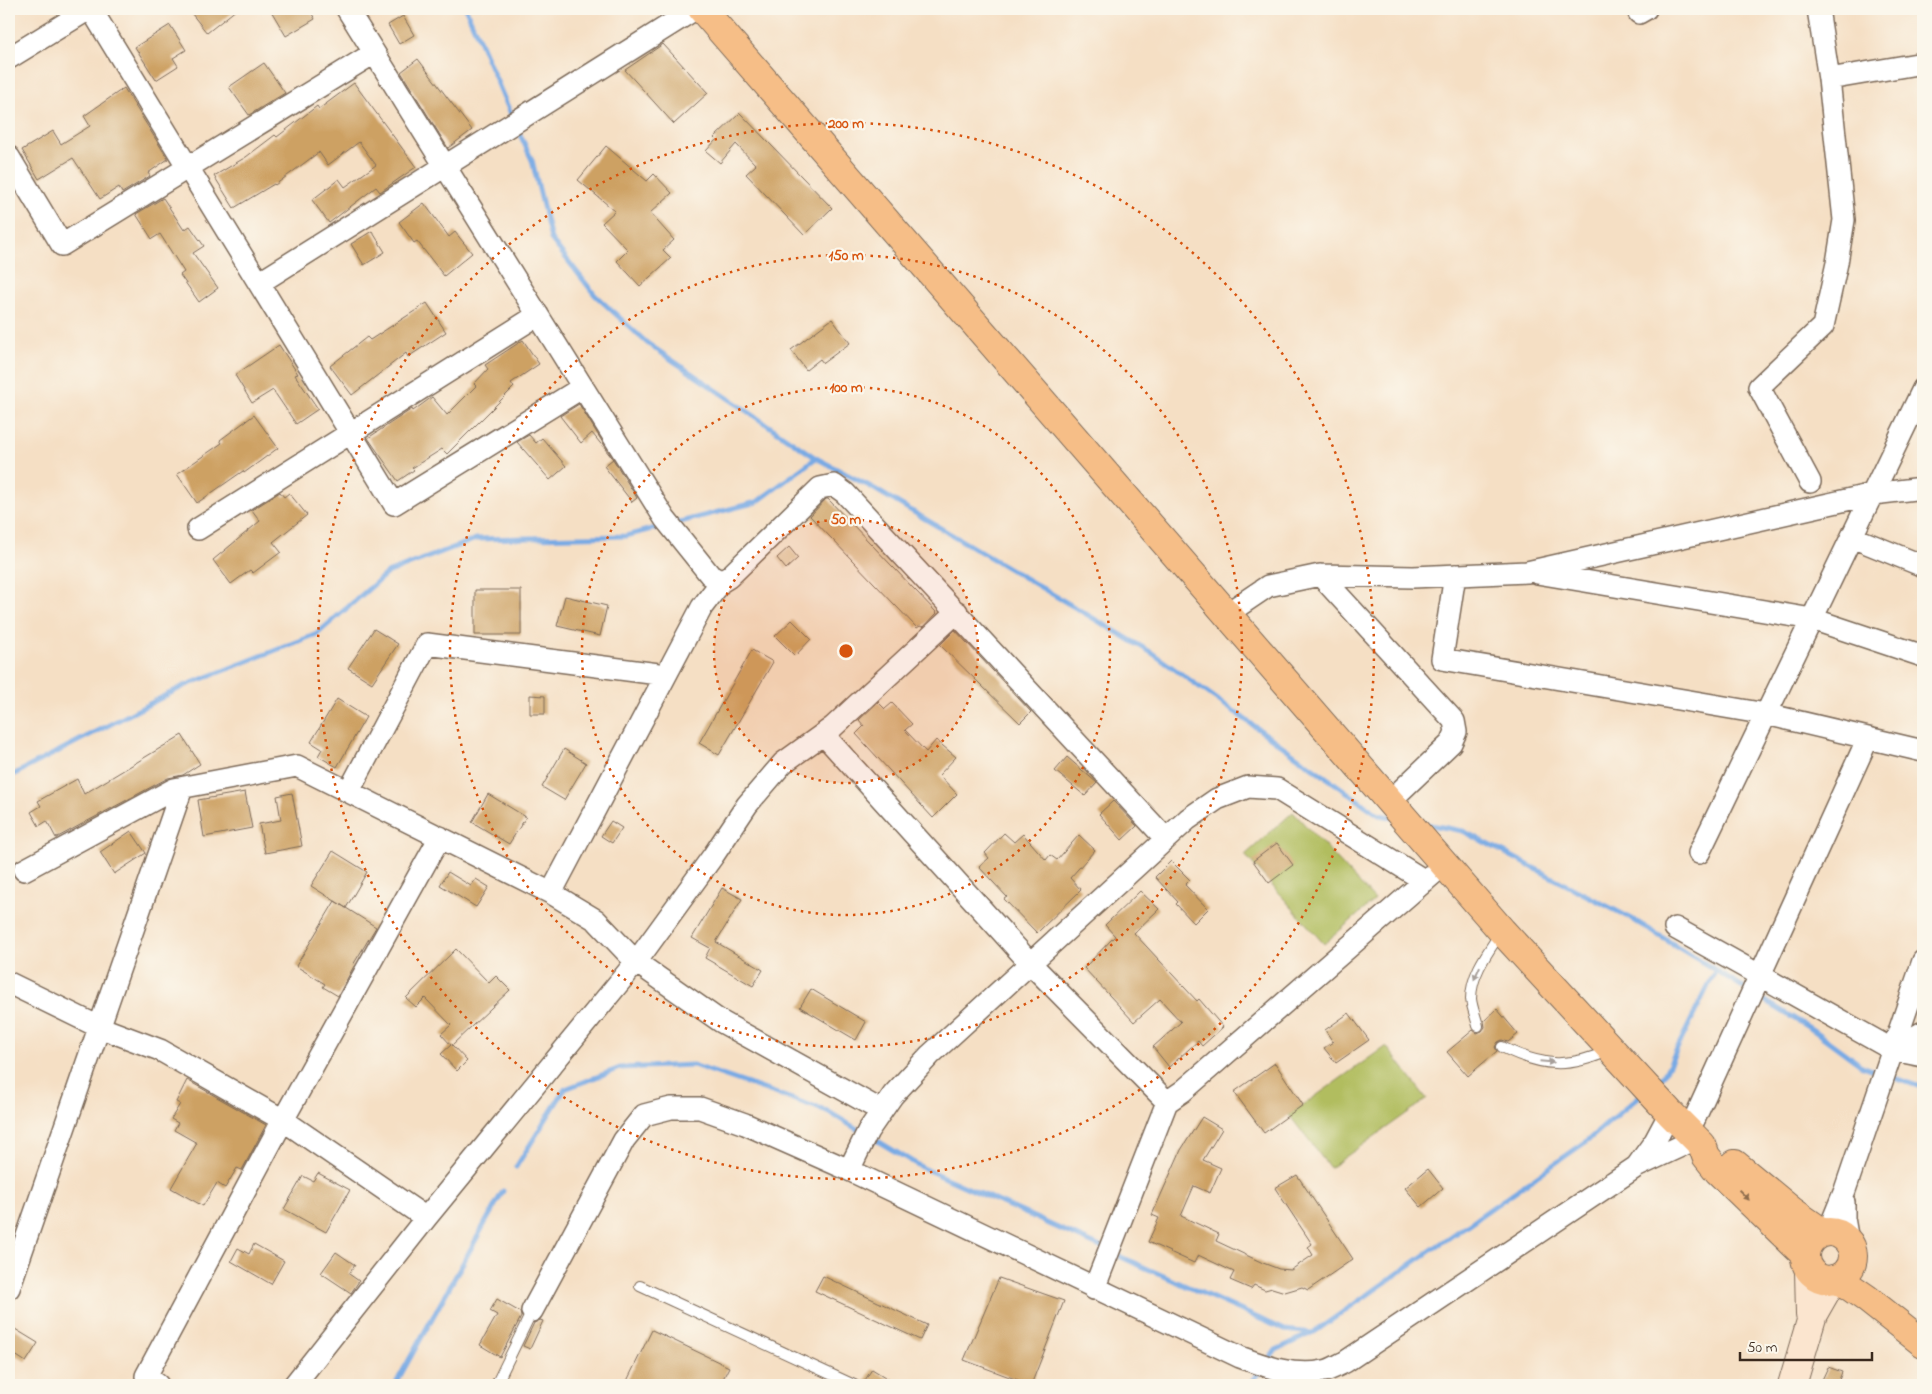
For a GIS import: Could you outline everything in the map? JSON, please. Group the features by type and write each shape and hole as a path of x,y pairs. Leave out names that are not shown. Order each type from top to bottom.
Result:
{"main road":[{"path":"702,9 1502,931 1689,1132 1718,1171 1831,1245 1874,1283 1923,1319"},
{"path":"1689,1132 1729,1158 1792,1211 1812,1214 1861,1294 1923,1343"}],"street":[{"path":"9,58 90,9 394,504 583,387"},
{"path":"347,9 665,519 710,575 721,582"},
{"path":"259,283 695,9"},
{"path":"1810,482 1759,387 1823,326 1844,220 1829,78 1818,9"},
{"path":"9,157 62,245 374,52"},
{"path":"1829,78 1923,63"},
{"path":"198,529 538,315"},
{"path":"1699,853 1923,389"},
{"path":"550,894 702,607 721,582 729,577 820,488 834,485 846,493 1166,839"},
{"path":"1228,613 1268,586 1320,575 1413,577 1527,572 1873,494 1923,488"},
{"path":"1852,537 1923,566"},
{"path":"1527,572 1812,619 1923,656"},
{"path":"1320,575 1454,720 1456,732 1451,744 1390,801"},
{"path":"1455,575 1442,659 1766,714 1923,751"},
{"path":"294,1385 426,1218 636,962 714,856 747,804 783,763 834,727 957,612"},
{"path":"349,791 427,644 666,675"},
{"path":"823,734 1031,964 1167,1102"},
{"path":"532,1311 624,1140 644,1115 671,1108 700,1108 745,1124 849,1170 1094,1289 1254,1362 1277,1370 1325,1378 1345,1362 1689,1132 1868,738"},
{"path":"24,870 174,789 297,766 440,837 596,920 636,962 720,1021 882,1111"},
{"path":"849,1170 868,1131 893,1095 930,1055 1188,819 1217,799 1248,787 1277,789 1425,882"},
{"path":"9,1288 182,788"},
{"path":"158,1385 146,1376 283,1120 440,837"},
{"path":"1094,1289 1167,1102 1183,1091 1445,864"},
{"path":"1675,928 1893,1050 1923,1056"},
{"path":"1792,1385 1809,1327 1810,1298 1831,1245 1923,961"},
{"path":"9,983 99,1027 160,1050 283,1120 426,1218"},
{"path":"1893,1050 1923,1032"},
{"path":"1636,1167 1655,1140 1689,1132"}],"lane":[{"path":"1478,1026 1471,1000 1473,980 1484,958 1502,931"},
{"path":"1502,1047 1545,1063 1568,1063 1591,1058 1612,1049"},
{"path":"640,1286 854,1385"},
{"path":"496,1385 532,1311"}],"green space":[{"path":"1293,812 1375,900 1324,944 1245,855"},
{"path":"1386,1046 1427,1099 1330,1168 1289,1115"}],"building":[{"path":"188,9 237,9 207,33"},
{"path":"270,9 309,9 315,19 286,36"},
{"path":"403,16 414,35 399,44 388,25"},
{"path":"170,25 186,50 173,58 178,66 156,80 135,47"},
{"path":"663,44 708,93 674,124 625,70"},
{"path":"418,59 472,130 448,148 401,72"},
{"path":"264,63 285,93 249,115 229,87"},
{"path":"354,83 416,167 380,192 376,187 329,223 312,200 339,179 345,187 376,165 359,142 328,165 319,152 275,185 234,208 214,176 246,157 275,135 277,137 317,106 319,109"},
{"path":"124,88 168,159 148,173 150,176 122,193 119,187 100,199 73,158 39,179 22,150 53,131 61,144 90,126 84,116"},
{"path":"740,113 832,208 804,235 746,174 756,165 736,144 720,163 706,151 716,140 714,138"},
{"path":"606,146 647,181 654,174 672,193 650,213 674,240 663,250 671,258 640,286 617,261 628,250 602,223 615,211 578,180"},
{"path":"163,198 184,230 190,226 204,246 193,253 218,288 199,302 180,275 184,272 160,234 152,239 136,214"},
{"path":"424,203 449,237 455,232 472,253 444,276 417,241 414,243 399,222"},
{"path":"372,231 385,252 364,265 351,244"},
{"path":"427,303 446,332 408,357 406,353 352,395 330,366 367,337 370,340"},
{"path":"832,319 850,343 823,363 820,359 806,370 791,350"},
{"path":"523,340 539,364 511,383 514,387 447,454 442,449 412,468 414,470 398,481 368,438 412,409 413,411 432,397 447,415 476,386 474,384 488,369 485,365"},
{"path":"279,345 298,374 295,375 318,409 296,424 273,390 252,403 235,375"},
{"path":"579,404 613,459 592,433 581,443 560,416"},
{"path":"254,415 278,448 244,473 243,471 197,503 177,474 222,443 220,440"},
{"path":"529,435 536,443 542,438 566,466 550,480 517,442"},
{"path":"613,459 637,498 632,502 604,466"},
{"path":"280,492 284,497 289,493 307,515 273,542 281,552 253,573 250,570 231,584 213,560 260,521 252,510"},
{"path":"826,499 937,613 922,627 917,628 810,516"},
{"path":"789,547 798,558 786,569 777,558"},
{"path":"475,590 521,590 521,635 475,635"},
{"path":"565,596 607,606 600,636 557,626"},
{"path":"792,620 811,639 795,656 775,636"},
{"path":"374,629 398,644 372,683 348,668"},
{"path":"955,630 1031,712 1020,723 940,645"},
{"path":"752,650 773,662 719,755 699,743"},
{"path":"530,695 545,696 545,714 530,714"},
{"path":"337,699 366,717 337,767 318,756 322,749 311,742"},
{"path":"878,702 885,709 892,703 912,724 905,730 926,752 936,740 956,757 939,775 957,794 933,818 856,734 864,726 859,720"},
{"path":"182,735 200,764 183,775 168,778 56,838 47,821 39,826 31,812 41,806 38,801 77,779 84,794"},
{"path":"564,749 586,763 564,800 542,787"},
{"path":"1067,757 1097,783 1085,796 1055,771"},
{"path":"245,792 252,828 204,837 198,800"},
{"path":"292,793 302,846 265,853 259,824 281,820 277,796"},
{"path":"488,794 526,817 509,844 472,822"},
{"path":"1113,801 1137,826 1122,840 1099,814"},
{"path":"611,821 622,828 612,843 601,836"},
{"path":"131,831 146,853 114,874 100,852"},
{"path":"1004,833 1014,842 1023,834 1046,860 1050,855 1057,860 1079,835 1095,850 1070,878 1081,890 1037,933 1004,899 1007,897 979,867 989,858 985,853"},
{"path":"1277,843 1293,865 1269,883 1253,861"},
{"path":"333,851 367,872 346,908 311,886"},
{"path":"1171,861 1190,880 1185,885 1208,909 1194,923 1155,877"},
{"path":"448,872 471,886 476,879 489,887 476,907 440,885"},
{"path":"722,888 742,899 716,942 763,970 753,986 705,958 710,948 692,938"},
{"path":"1140,891 1159,909 1134,933 1197,1001 1199,999 1223,1027 1202,1046 1198,1041 1169,1067 1153,1047 1181,1022 1160,999 1134,1022 1084,968 1115,936 1105,925"},
{"path":"335,901 376,927 353,965 338,996 323,987 325,984 296,966"},
{"path":"456,949 489,983 496,976 510,990 452,1045 467,1061 457,1071 441,1054 451,1045 441,1034 451,1025 425,998 416,1007 406,998"},
{"path":"811,989 866,1022 856,1040 800,1007"},
{"path":"1497,1009 1518,1034 1508,1042 1502,1040 1498,1042 1495,1047 1497,1051 1468,1076 1447,1052 1473,1030 1477,1033 1482,1031 1485,1027 1484,1021"},
{"path":"1349,1013 1369,1040 1336,1063 1324,1048 1333,1042 1325,1030"},
{"path":"1275,1063 1303,1105 1264,1133 1234,1092"},
{"path":"187,1080 266,1125 242,1170 237,1168 225,1188 217,1183 203,1206 171,1188 197,1143 174,1130 178,1123 171,1119 180,1104 176,1102"},
{"path":"1202,1117 1222,1129 1203,1160 1221,1168 1210,1193 1194,1186 1181,1216 1219,1234 1216,1241 1263,1263 1279,1269 1291,1270 1313,1255 1308,1247 1312,1244 1275,1188 1297,1175 1353,1259 1308,1290 1302,1287 1285,1292 1272,1288 1265,1290 1254,1285 1251,1289 1230,1280 1234,1272 1198,1255 1194,1263 1148,1242 1159,1218 1152,1215 1181,1150"},
{"path":"1428,1169 1443,1188 1421,1207 1405,1188"},
{"path":"318,1173 350,1190 326,1232 284,1209 303,1176 313,1181"},
{"path":"254,1244 284,1261 271,1284 231,1261 238,1248 249,1254"},
{"path":"336,1252 355,1265 349,1274 359,1281 351,1293 321,1273"},
{"path":"823,1276 927,1325 920,1340 815,1291"},
{"path":"999,1278 1064,1301 1031,1385 964,1360"},
{"path":"497,1299 520,1312 521,1317 500,1357 480,1345 497,1315 490,1311"},
{"path":"540,1320 543,1321 530,1349 523,1346 534,1323"},
{"path":"15,1329 38,1343 26,1362 9,1351 9,1340"},
{"path":"652,1330 729,1367 720,1385 625,1385"},
{"path":"1828,1367 1842,1372 1837,1385 1821,1382"},
{"path":"872,1369 898,1385 862,1385"}],"waterway":[{"path":"466,9 513,119"},
{"path":"516,126 532,160 551,239 595,295 647,343 816,458 871,487 1152,653 1379,815 1391,817"},
{"path":"676,523 757,502 816,458"},
{"path":"9,777 184,686 317,634 387,573 476,539 626,536 663,526"},
{"path":"1421,823 1463,831 1632,919 1748,990"},
{"path":"1654,1084 1664,1075 1716,970"},
{"path":"1757,996 1813,1030 1862,1066 1881,1073"},
{"path":"516,1167 565,1089 620,1068 693,1065 827,1111 862,1132"},
{"path":"1889,1076 1923,1088"},
{"path":"1112,1253 1285,1330 1313,1333 1587,1141 1642,1094"},
{"path":"871,1137 921,1167 1105,1249"},
{"path":"395,1385 503,1191"},
{"path":"1268,1361 1276,1350 1312,1333"},
{"path":"1249,1385 1261,1370"}]}
